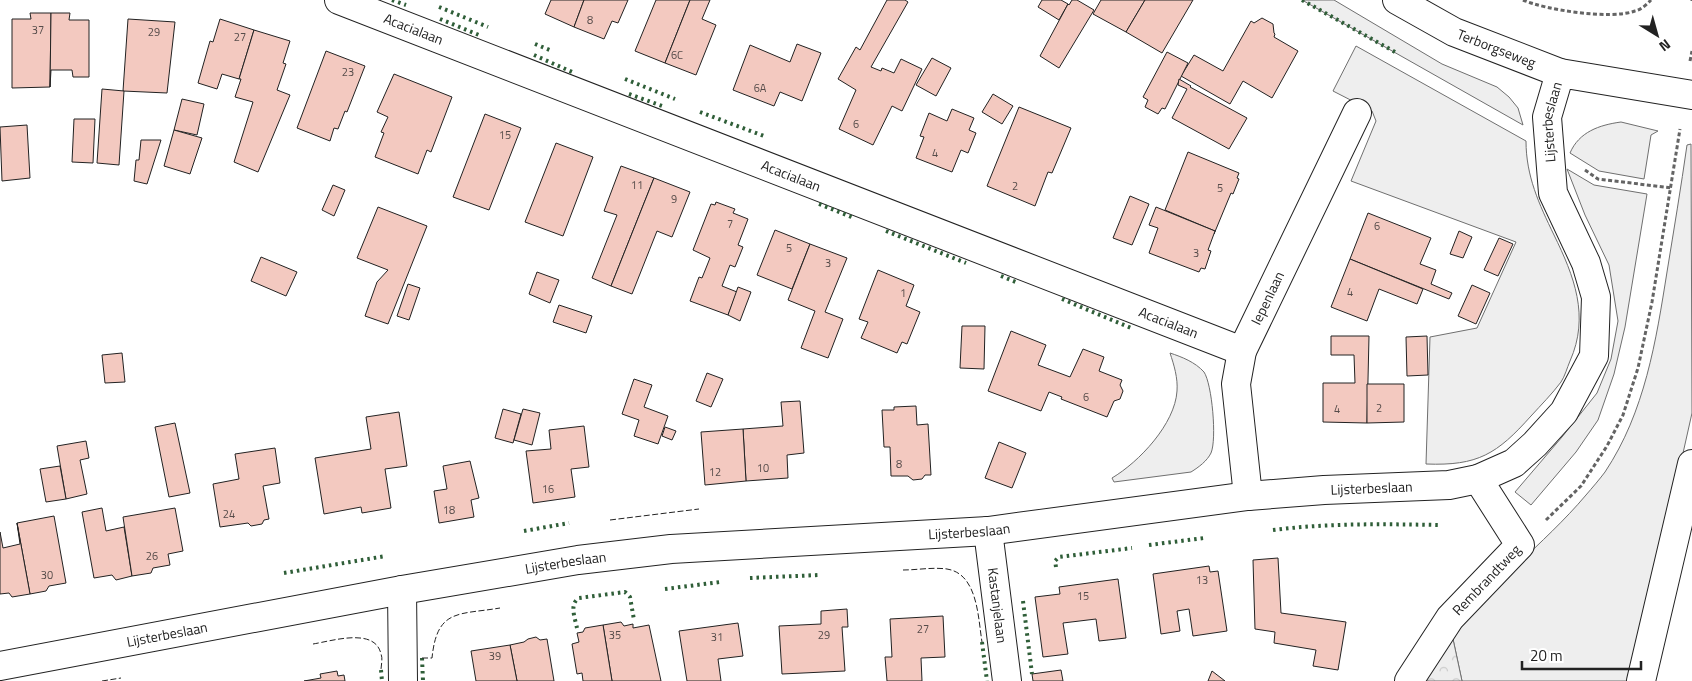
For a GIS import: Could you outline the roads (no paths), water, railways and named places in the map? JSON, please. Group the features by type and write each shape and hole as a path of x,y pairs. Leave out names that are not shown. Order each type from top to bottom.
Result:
{"street":[{"name":"Acacialaan","path":"339,0 1242,351"},
{"name":"Terborgseweg","path":"1397,0 1454,32 1560,73 1692,95"},
{"name":"Lijsterbeslaan","path":"0,666 402,590 578,560 671,549 988,531 1248,496 1324,490 1449,485 1478,479 1514,463 1535,444 1564,412 1594,356 1596,297 1586,263 1553,193 1547,117 1560,73"},
{"name":"Iepenlaan","path":"1248,496 1236,384 1242,351 1357,113"},
{"path":"1641,681 1692,464"},
{"name":"Rembrandtweg","path":"1409,681 1450,618 1520,545 1478,479"},
{"name":"Kastanjelaan","path":"988,531 1007,681"},
{"path":"402,590 404,681"}]}
